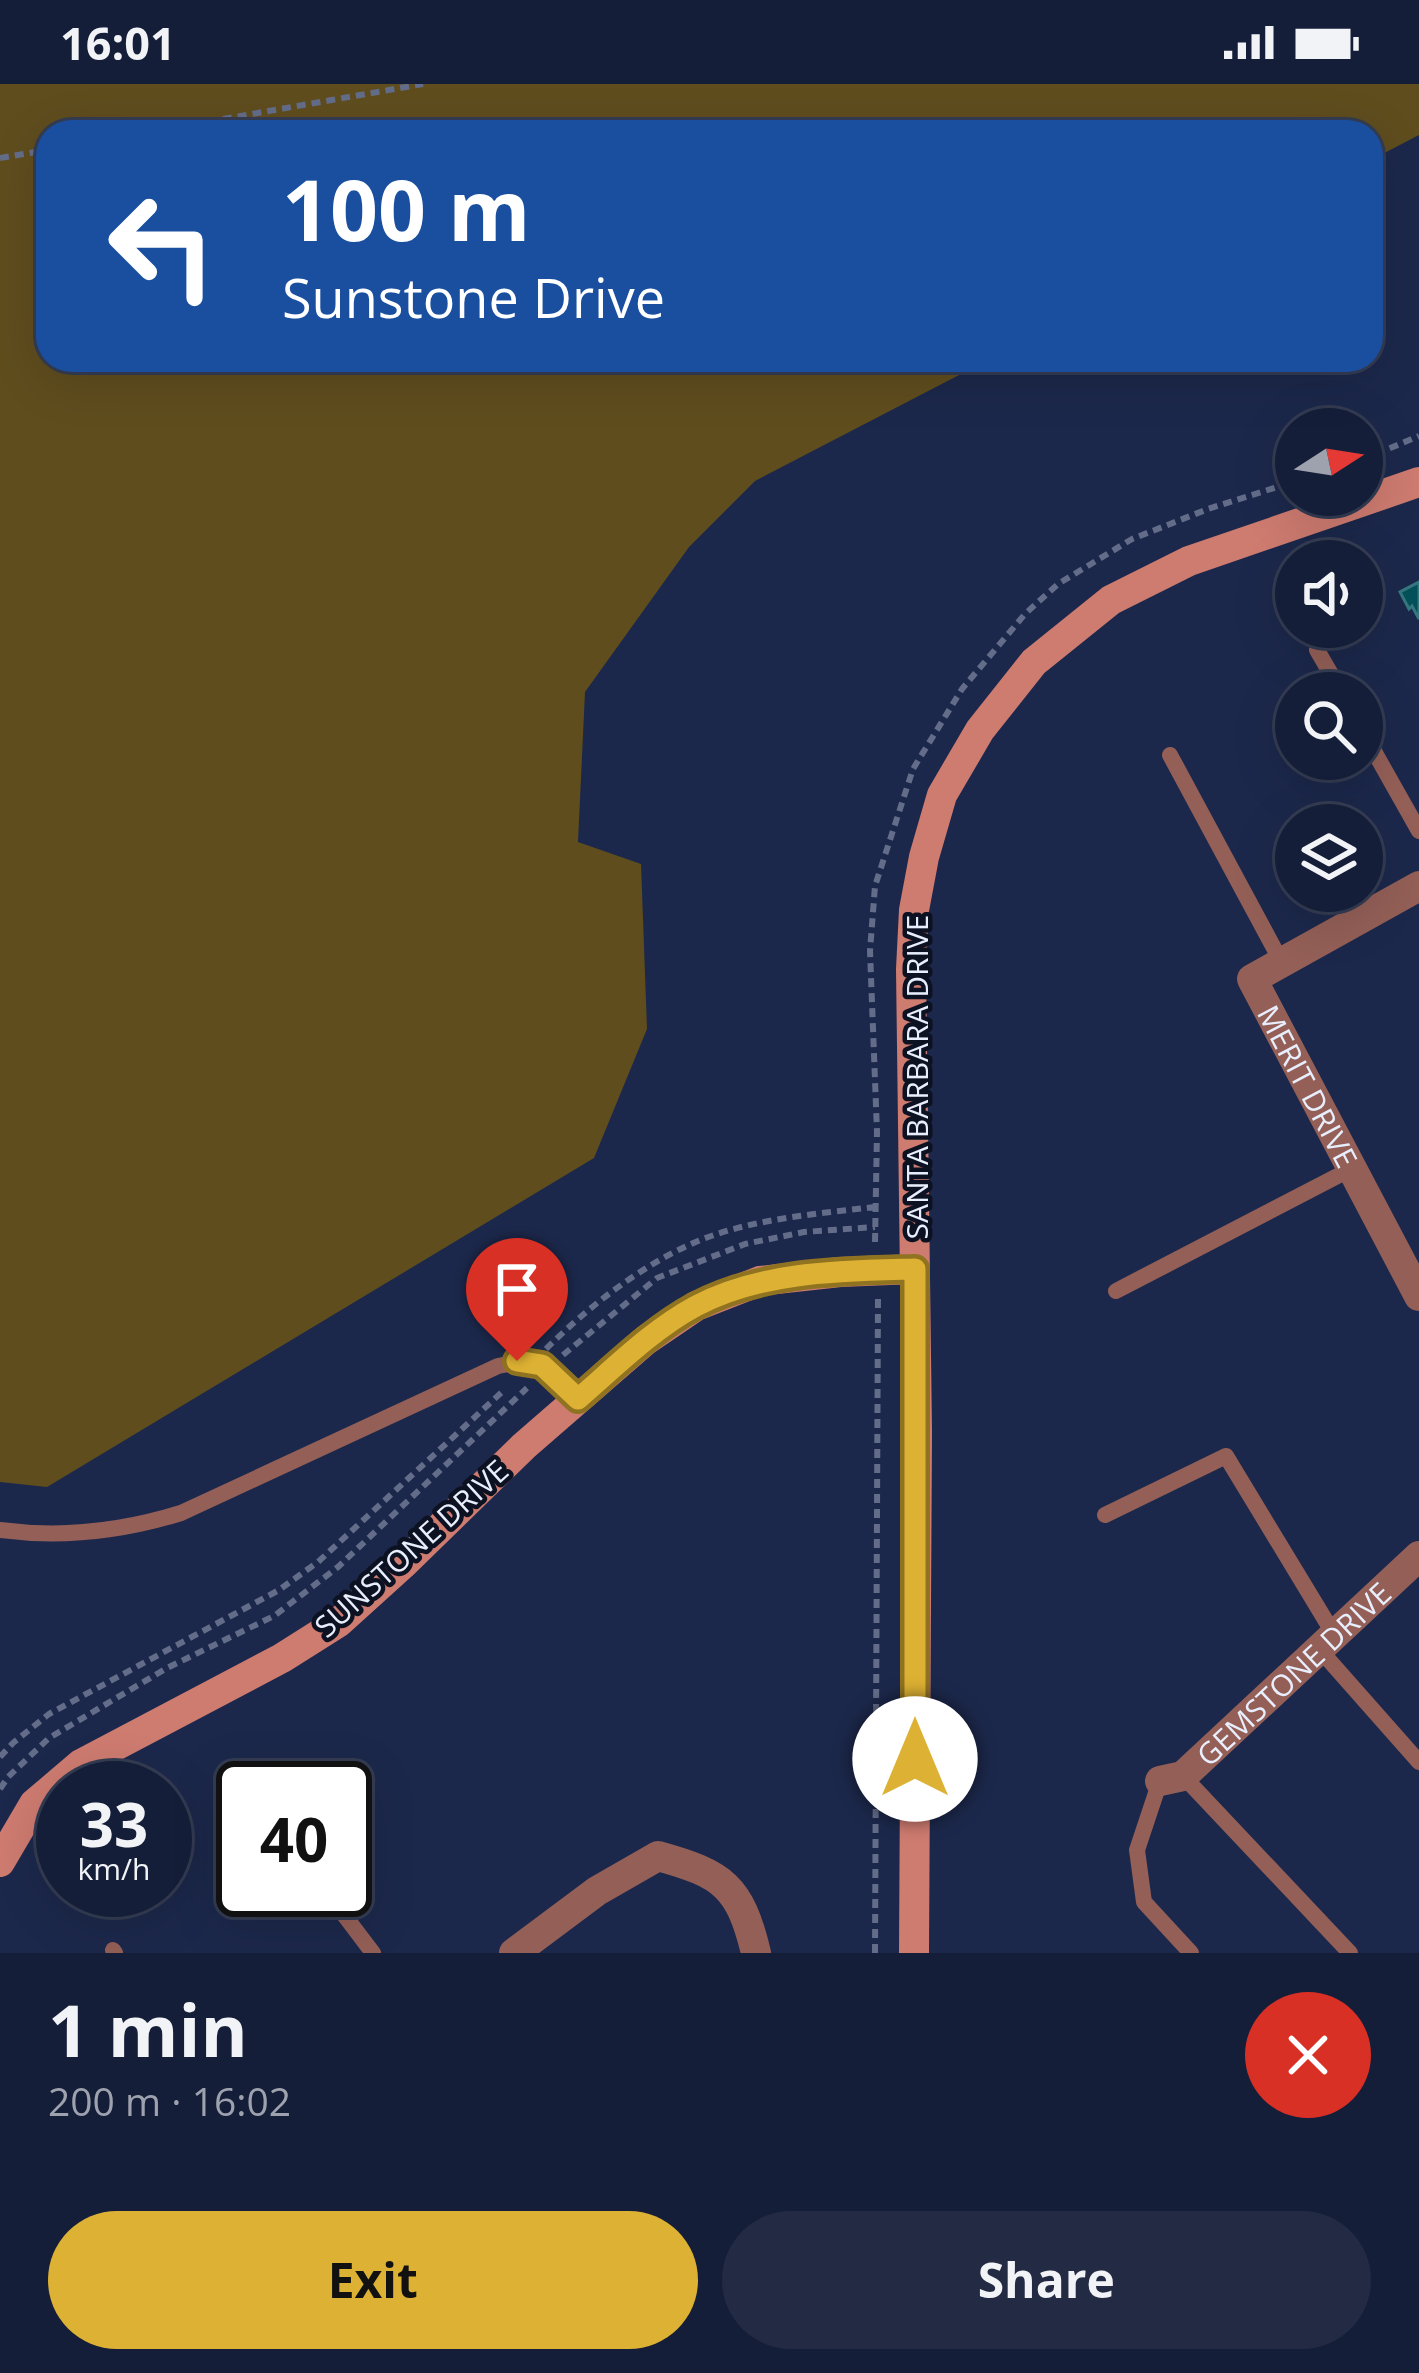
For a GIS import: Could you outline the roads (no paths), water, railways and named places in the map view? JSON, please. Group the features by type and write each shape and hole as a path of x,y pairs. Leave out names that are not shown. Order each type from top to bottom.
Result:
{"street":[{"name":"SANTA BARBARA DRIVE","path":"914,1953 915,1269 910,969 914,910 942,795 980,730 1034,662 1111,600 1189,561 1419,482"},
{"name":"MERIT DRIVE","path":"1419,886 1252,979 1419,1296"},
{"name":"SUNSTONE DRIVE","path":"0,1862 34,1804 81,1763 282,1658 339,1622 524,1446 646,1340 696,1306 760,1281 915,1269"},
{"name":"GEMSTONE DRIVE","path":"1172,1779 1419,1556"},
{"path":"514,1953 597,1891 658,1856 701,1868 736,1894 756,1953"}],"lane":[{"path":"1317,650 1330,672"},
{"path":"1170,755 1282,963"},
{"path":"1383,767 1419,831"},
{"path":"1116,1291 1351,1169"},
{"path":"0,1530 53,1535 150,1523 181,1513 517,1361 538,1366 578,1399"},
{"path":"1106,1515 1226,1456 1327,1643 1419,1762"},
{"path":"1191,1953 1144,1902 1136,1850 1172,1779 1351,1953"},
{"path":"345,1917 373,1953"}]}
